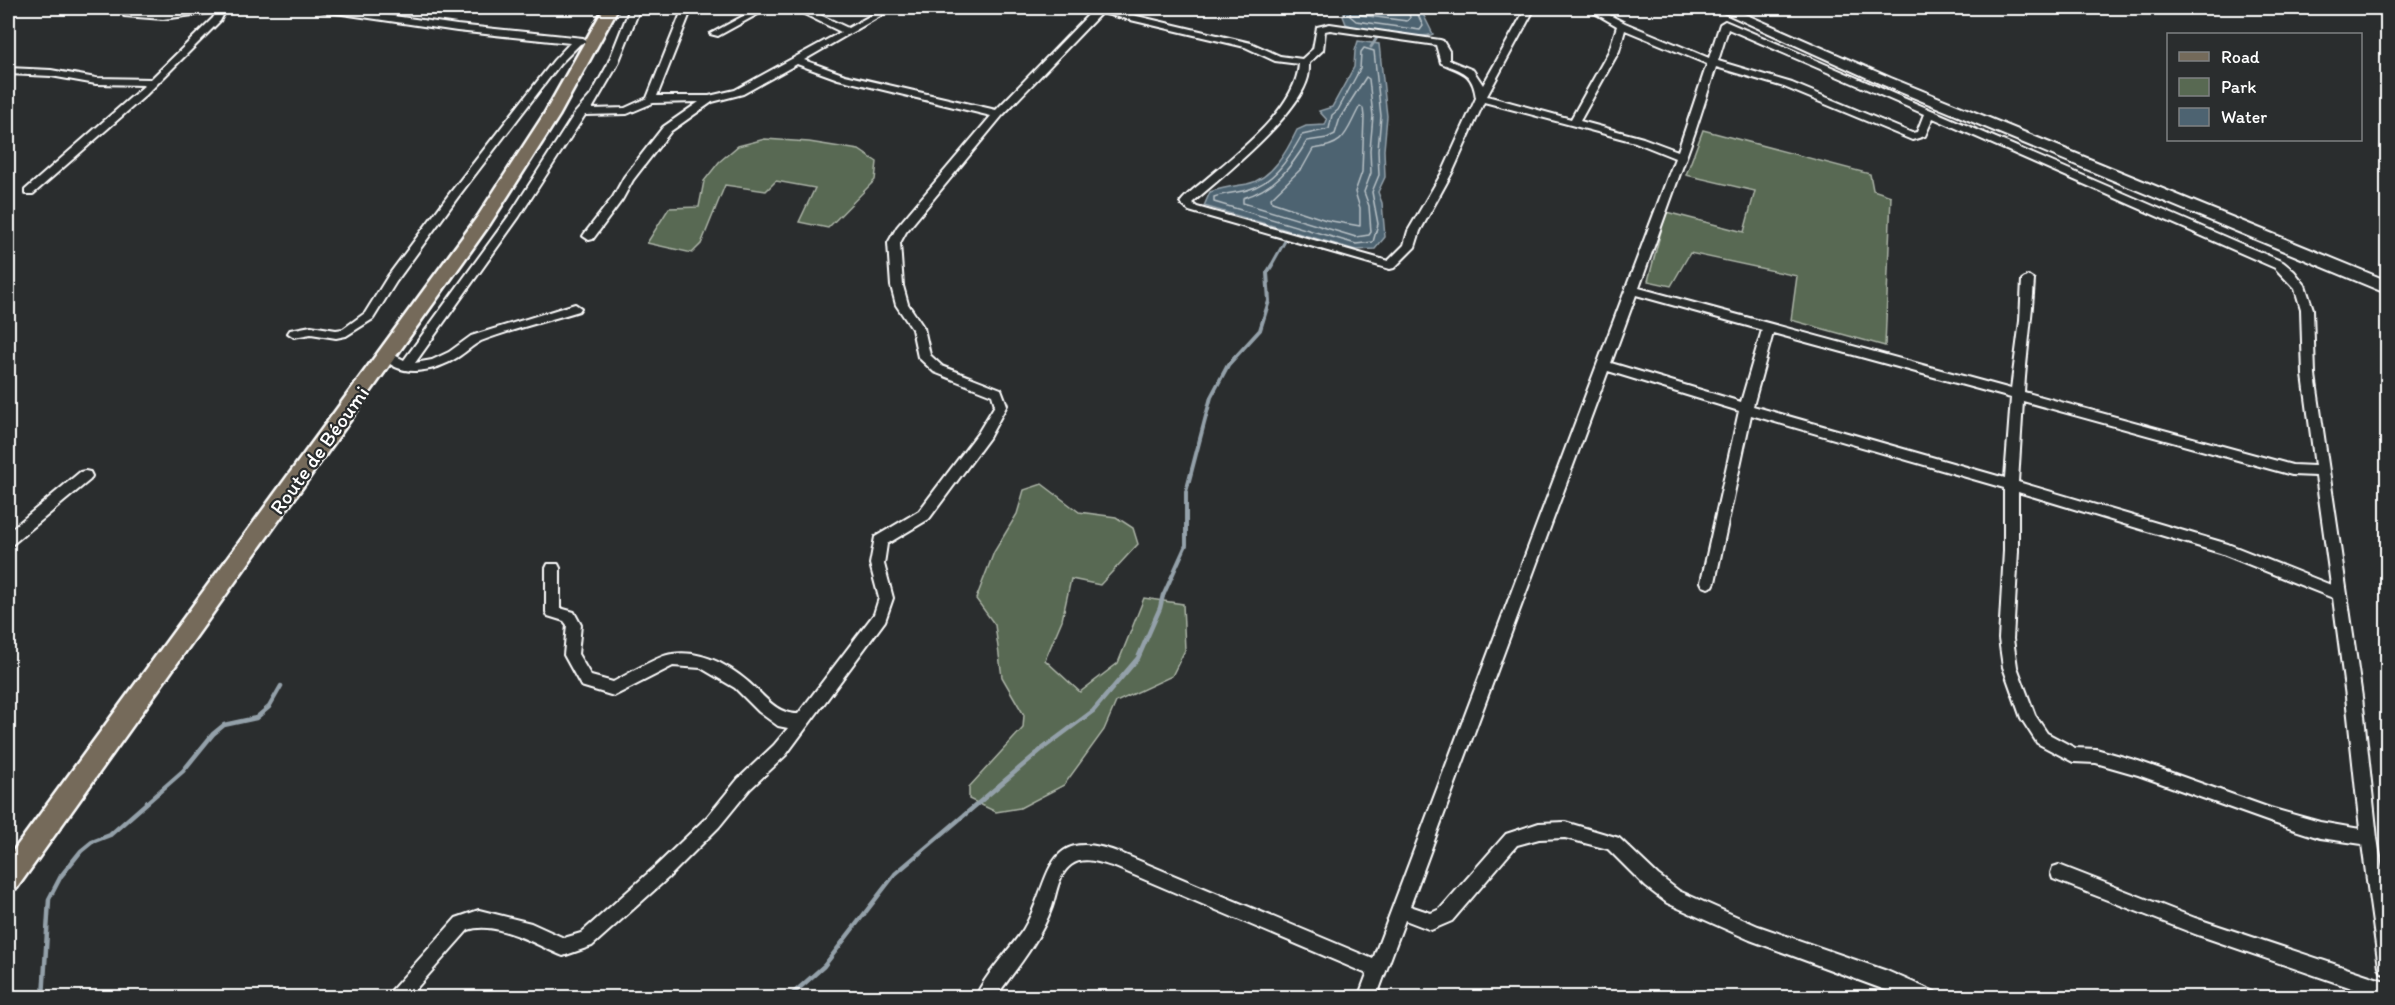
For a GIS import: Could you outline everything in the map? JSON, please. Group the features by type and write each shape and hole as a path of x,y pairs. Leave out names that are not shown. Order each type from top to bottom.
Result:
{"main road":[{"name":"Route de Béoumi","path":"8,879 388,356 506,189 552,116 586,41 611,8"},
{"path":"1721,8 1919,94 2388,288"}],"street":[{"path":"127,14 177,16 222,8"},
{"path":"29,192 152,82 217,19 222,8"},
{"path":"322,8 448,27 586,41"},
{"path":"407,365 515,215 579,116 585,112 626,34 635,8"},
{"path":"651,100 687,8"},
{"path":"714,34 764,8"},
{"path":"799,8 845,30"},
{"path":"585,112 627,111 651,100 721,98 739,92 845,30 890,8"},
{"path":"396,998 462,924 479,918 531,931 563,947 586,940 663,872 713,822 744,784 780,750 880,616 886,598 877,564 880,541 924,515 984,435 986,425 1001,405 997,392 938,369 924,357 918,328 902,305 897,286 894,243 901,230 998,114 1096,8 1240,43 1278,59 1304,62 1318,50 1320,28 1330,27 1440,43 1444,51 1444,61 1468,69 1480,86 1481,98"},
{"path":"1304,62 1306,73 1298,89 1269,128 1185,203 1193,209 1390,265 1408,247 1414,231 1448,171 1481,98 1531,8"},
{"path":"1594,8 1622,25 1711,63 1788,85 1912,137 1921,134 1930,113"},
{"path":"1367,998 1682,156 1725,24 2250,250 2279,265 2301,288 2307,309 2309,375 2354,697 2369,838 2388,967"},
{"path":"1573,124 1614,51 1622,25"},
{"path":"294,333 311,330 336,334 346,332 369,316 392,279 454,195 557,62 586,41"},
{"path":"797,60 842,77 998,114"},
{"path":"8,71 51,73 96,81 152,82"},
{"path":"1481,98 1639,140 1682,156"},
{"path":"589,237 618,198 628,179 667,129 709,99"},
{"path":"2028,279 2011,484 2011,551 2006,639 2010,667 2029,718 2042,738 2073,755 2107,759 2320,830 2369,838"},
{"path":"1632,290 2292,470 2322,471"},
{"path":"388,356 401,364 415,367 434,364 453,355 475,339 576,308"},
{"path":"1708,582 1746,408 1769,327"},
{"path":"1603,365 1853,441 2011,484 2223,548 2340,595"},
{"path":"8,540 85,476"},
{"path":"553,568 553,612 569,616 573,625 571,655 586,681 614,689 672,660 703,662 740,683 764,707 783,721 802,721"},
{"path":"1399,910 1431,922 1446,915 1512,839 1539,831 1566,830 1613,843 1652,881 1673,897 1756,934 1887,980 1929,998"},
{"path":"984,998 1041,913 1048,884 1058,867 1073,855 1090,852 1117,860 1377,969"},
{"path":"2059,873 2194,926 2388,991"}],"green space":[{"path":"1703,130 1870,174 1873,190 1891,196 1885,346 1791,320 1797,276 1690,253 1671,286 1648,281 1666,212 1744,232 1755,191 1686,175"},
{"path":"765,139 809,142 859,150 877,162 875,180 828,228 799,222 815,188 776,181 766,191 725,185 701,244 692,253 647,243 669,208 699,207 704,181 719,162 738,146"},
{"path":"1042,484 1079,512 1116,517 1133,528 1138,544 1100,585 1071,579 1062,620 1045,660 1080,692 1118,663 1144,598 1183,604 1185,650 1172,676 1116,702 1104,730 1064,785 1020,808 996,812 969,799 969,787 1023,728 1024,715 1002,677 995,625 976,599 994,552 1017,514 1024,490"}],"water":[{"path":"1346,8 1420,8 1433,34 1403,35 1346,24 1343,16"},
{"path":"1358,41 1379,44 1387,116 1384,150 1385,177 1378,192 1382,203 1385,237 1375,249 1356,250 1204,206 1210,192 1247,184 1264,176 1278,163 1297,130 1306,126 1325,125 1327,120 1319,111 1332,107 1354,67"}],"waterway":[{"path":"1371,47 1380,33"},
{"path":"1271,266 1285,241"},
{"path":"1163,596 1186,545 1186,492 1211,397 1228,365 1260,330 1269,301 1267,273 1272,265"},
{"path":"788,998 824,966 895,874 1042,749 1093,711 1138,658 1160,608 1163,595"},
{"path":"43,998 49,899 61,876 81,851 92,842 110,835 183,771 213,734 224,725 256,718 269,707 281,686"}]}
